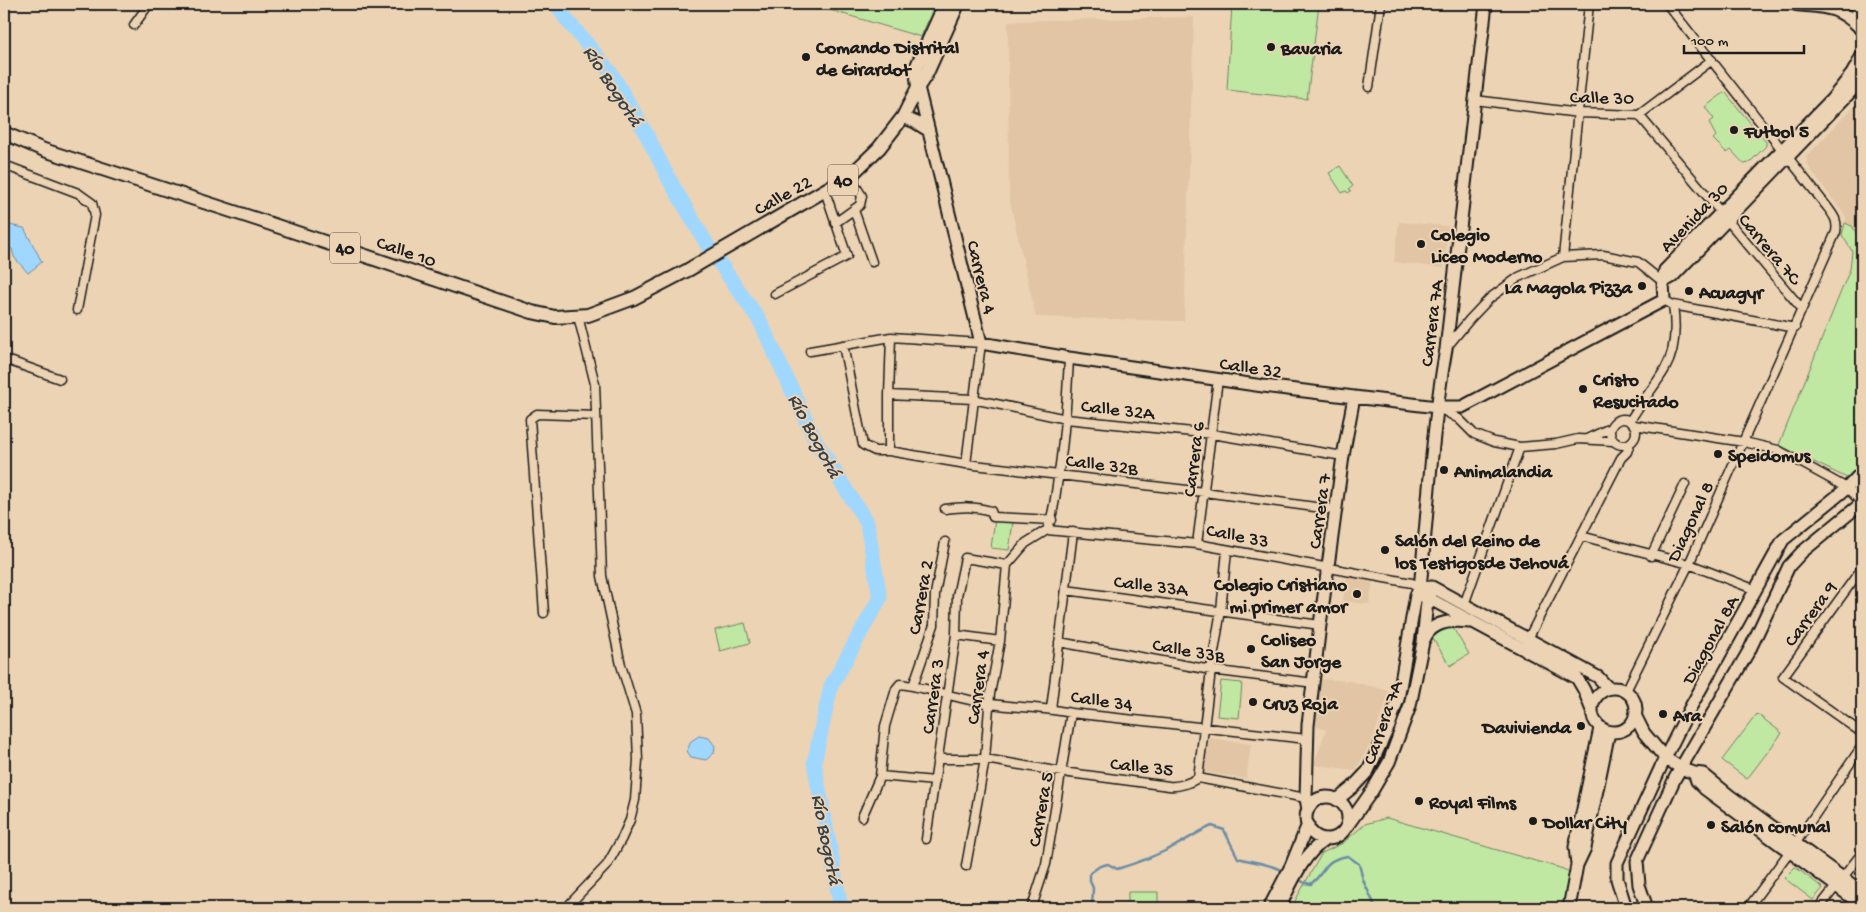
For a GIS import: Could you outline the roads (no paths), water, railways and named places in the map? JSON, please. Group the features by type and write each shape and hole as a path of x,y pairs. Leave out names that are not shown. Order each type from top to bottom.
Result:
{"main road":[{"name":"Calle 22","path":"918,87 916,68 945,4"},
{"name":"Calle 22","path":"686,271 825,191 851,175 866,162 891,134 903,117 918,87 928,73 958,4"},
{"path":"1796,4 1835,9 1844,13 1861,30"},
{"path":"1857,4 1861,30"},
{"name":"Calle 10","path":"4,134 44,150 525,310 554,317 588,315 634,298 686,271"}],"street":[{"path":"134,25 149,4"},
{"path":"1369,87 1381,4"},
{"name":"Carrera 7A","path":"1337,800 1368,772 1389,726 1398,699 1416,594 1420,588 1437,408 1446,348 1486,4"},
{"path":"1563,257 1589,4"},
{"path":"1667,4 1785,154"},
{"name":"Avenida 30","path":"1785,154 1843,87 1862,56"},
{"name":"Calle 30","path":"1475,100 1579,113 1639,115 1712,60"},
{"name":"Avenida 30","path":"1663,282 1672,277 1723,216 1861,82"},
{"name":"Carrera 4","path":"918,87 981,343 966,464"},
{"name":"Carrera 7C","path":"1639,115 1802,309"},
{"path":"903,117 928,130"},
{"name":"Diagonal 8","path":"1626,691 1689,564 1836,232 1838,225 1834,217 1785,154"},
{"path":"4,164 78,193 92,203 95,215 77,310"},
{"path":"835,223 860,205 862,196 855,185"},
{"path":"775,294 847,256 825,191"},
{"path":"854,210 872,262"},
{"path":"1446,348 1490,298 1518,277 1563,257 1603,256 1638,262 1663,282 1675,320 1674,343 1666,368 1638,406 1632,423 1632,440 1627,452 1621,458 1528,639"},
{"path":"1668,302 1795,328"},
{"name":"Calle 32","path":"810,351 891,337 981,343 1218,379 1437,408 1462,407 1668,302"},
{"path":"566,908 607,865 630,820 637,782 638,735 636,714 621,665 602,576 595,384 578,316"},
{"path":"889,451 891,337"},
{"name":"Calle 32B","path":"843,345 863,445 875,451 889,451 966,464 1059,474 1337,510"},
{"path":"1007,565 1026,543 1047,530 1052,520 1066,419 1070,358"},
{"path":"4,359 60,379"},
{"name":"Carrera 6","path":"1198,544 1218,379"},
{"name":"Calle 32A","path":"889,395 973,399 1066,419 1212,434 1343,456"},
{"name":"Carrera 7","path":"1307,804 1307,739 1320,625 1343,456 1354,397"},
{"path":"1587,439 1610,428 1617,420 1638,406"},
{"path":"1437,408 1459,419 1474,434 1494,442 1520,447 1547,445 1578,439 1616,443 1632,440 1651,428"},
{"path":"544,613 530,419 537,414 596,416"},
{"path":"1617,420 1622,419 1651,428 1744,442 1778,450 1847,488 1862,503"},
{"path":"1610,428 1609,433 1616,443 1621,458"},
{"path":"1464,605 1520,447"},
{"name":"Diagonal 8A","path":"1626,908 1617,879 1617,863 1689,710 1783,540 1847,488 1862,472"},
{"path":"1651,556 1685,484"},
{"name":"Diagonal 8A","path":"1646,908 1639,885 1637,861 1681,768 1750,649 1789,566 1802,552 1862,503"},
{"path":"945,509 982,508 991,511 993,517 1052,520"},
{"name":"Calle 33","path":"1047,530 1198,544 1412,584 1420,588 1432,600 1577,678 1591,708"},
{"path":"1051,709 1073,532"},
{"path":"1580,536 1651,556 1689,564 1756,590"},
{"name":"Carrera 2","path":"913,686 934,625 935,594 945,542"},
{"path":"1198,778 1211,670 1221,610 1227,550"},
{"name":"Carrera 3","path":"926,839 936,781 956,635 958,596 965,558 1007,565"},
{"name":"Carrera 4","path":"966,866 985,758 990,704 1000,641 1007,565"},
{"name":"Carrera 9","path":"1862,568 1782,677 1862,733"},
{"name":"Calle 33","path":"1420,588 1432,587 1598,677 1608,688"},
{"name":"Carrera 7A","path":"1345,829 1372,791 1389,762 1410,706 1422,646 1427,601 1420,588"},
{"name":"Calle 33A","path":"1066,590 1320,625"},
{"path":"1422,646 1427,632 1438,625 1450,622 1474,623"},
{"path":"956,635 1000,641"},
{"name":"Calle 33B","path":"1059,642 1211,670 1314,683"},
{"name":"Calle 34","path":"880,776 886,726 896,689 900,684 990,704 1051,709 1204,729 1307,739"},
{"path":"1635,715 1628,727 1616,732 1605,730 1592,718 1591,708 1598,694 1608,688 1626,691 1634,701 1635,715 1644,733 1665,758 1681,768 1694,773 1697,781 1705,789 1792,847 1840,883 1862,905"},
{"name":"Carrera 5","path":"1030,908 1032,907 1046,864 1071,713"},
{"path":"1628,727 1644,733"},
{"path":"1570,908 1577,865 1575,847 1605,730"},
{"path":"1748,908 1862,746"},
{"name":"Calle 35","path":"938,759 985,758 1062,772 1176,787 1188,784 1198,778 1307,804"},
{"path":"862,817 880,776 936,781"},
{"path":"1269,908 1285,886 1295,867 1308,824 1307,804 1311,805 1320,799 1326,798 1337,800 1344,806 1348,816 1345,829 1335,838 1326,839 1316,845 1295,867"},
{"path":"1308,824 1312,833 1326,839"},
{"path":"1819,908 1862,853"},
{"path":"1840,883 1862,892"},
{"path":"1279,908 1285,886"}],"water":[{"path":"4,224 24,228 42,262 28,273 14,257 12,249 4,247"},
{"path":"699,736 709,738 715,746 714,753 706,760 691,757 687,751 691,741"}],"waterway":[{"name":"Río Bogotá","path":"557,4 566,19 611,73 709,248 760,321 816,442 867,523 880,598 831,686 814,763 841,908"},
{"path":"1092,908 1093,888 1090,881 1090,873 1100,866 1108,864 1117,869 1139,862 1168,850 1212,826 1224,830 1238,858 1268,865 1285,872"},
{"path":"1296,878 1311,884 1329,863 1348,856 1359,864 1363,880 1376,908"}],"place":[{"name":"Bavaria","path":"1271,47"},
{"name":"Comando Distrital de Girardot","path":"806,57"},
{"name":"Futbol 5","path":"1734,130"},
{"name":"Colegio Liceo Moderno","path":"1421,244"},
{"name":"La Magola Pizza","path":"1642,286"},
{"name":"Acuagyr","path":"1689,291"},
{"name":"Cristo Resucitado","path":"1583,389"},
{"name":"Speidomus","path":"1718,454"},
{"name":"Animalandia","path":"1444,470"},
{"name":"Salón del Reino de los Testigosde Jehová","path":"1385,550"},
{"name":"Colegio Cristiano mi primer amor","path":"1357,594"},
{"name":"Coliseo San Jorge","path":"1251,649"},
{"name":"Cruz Roja","path":"1253,702"},
{"name":"Ara","path":"1663,714"},
{"name":"Davivienda","path":"1581,726"},
{"name":"Royal Films","path":"1419,801"},
{"name":"Dollar City","path":"1533,821"},
{"name":"Salón comunal","path":"1711,825"}]}
